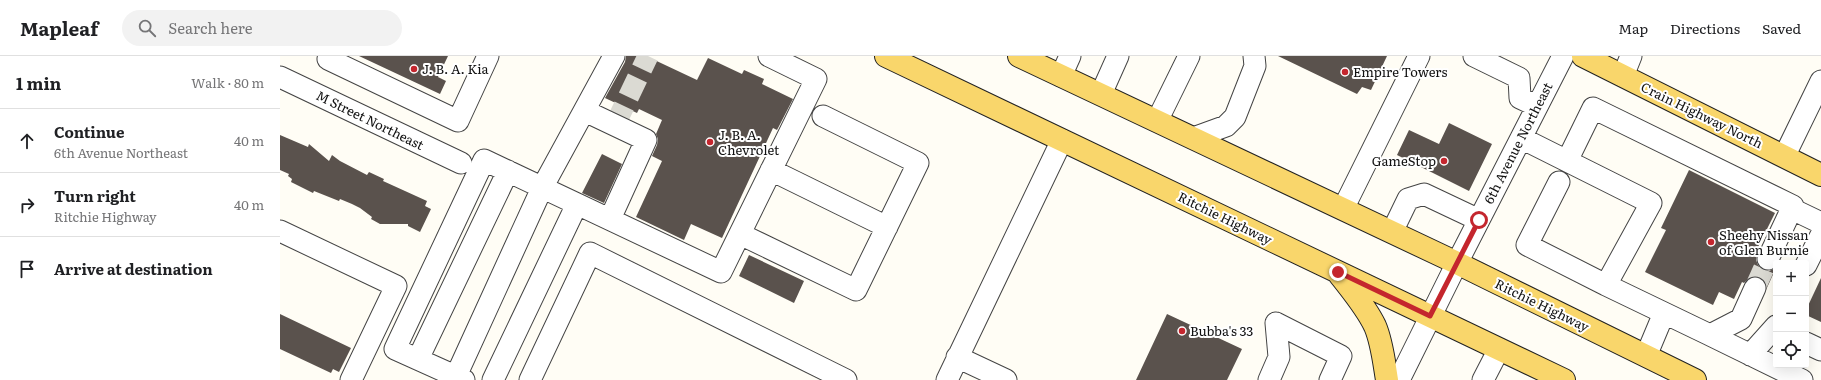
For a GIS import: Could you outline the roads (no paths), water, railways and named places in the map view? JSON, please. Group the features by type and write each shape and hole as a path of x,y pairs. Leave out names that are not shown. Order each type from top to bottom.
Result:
{"main road":[{"name":"Ritchie Highway","path":"886,56 1564,380"},
{"name":"Ritchie Highway","path":"1019,56 1457,263 1695,380"},
{"name":"Crain Highway North","path":"1583,56 1784,155 1821,175"},
{"path":"1338,272 1365,309 1374,326 1379,338 1387,380"}],"street":[{"path":"326,57 458,121 488,56"},
{"path":"614,56 542,188 460,378 395,349 484,160 542,188 721,272 816,79 783,58"},
{"path":"1061,76 1070,56"},
{"path":"1101,94 1118,56"},
{"path":"1193,138 1226,126 1235,117 1255,66 1254,56"},
{"path":"1343,209 1419,56"},
{"path":"1474,56 1519,78 1520,98 1537,106"},
{"name":"6th Avenue Northeast","path":"1399,380 1430,316 1563,56"},
{"path":"1623,76 1632,56"},
{"path":"1157,121 1188,58"},
{"name":"M Street Northeast","path":"280,77 461,163"},
{"path":"1784,155 1821,81"},
{"path":"1567,161 1593,108 1793,206 1792,209 1821,223"},
{"path":"585,111 646,140 610,220"},
{"path":"740,234 856,290 918,162 823,116"},
{"path":"1521,138 1651,203 1606,285"},
{"path":"946,380 1062,140"},
{"path":"771,170 887,227"},
{"path":"418,359 508,171"},
{"path":"1559,182 1527,246 1710,335 1797,375"},
{"path":"1392,232 1408,199 1424,194 1479,220"},
{"path":"493,380 577,204"},
{"path":"1768,259 1792,209"},
{"path":"280,231 396,286 351,380"},
{"path":"1808,260 1821,235"},
{"path":"530,380 590,253 846,380"},
{"path":"1710,335 1741,319 1755,288"},
{"path":"1646,356 1664,313"},
{"path":"1269,380 1279,356 1276,323 1341,356 1330,380"},
{"path":"1750,354 1773,331"},
{"path":"1483,380 1499,349"},
{"path":"958,357 1006,380"}],"tunnel":[{"path":"615,125 648,56"},
{"path":"1755,288 1768,259"}],"place":[{"name":"J. B. A. Kia","path":"414,69"},
{"name":"Empire Towers","path":"1345,72"},
{"name":"J. B. A. Chevrolet","path":"710,142"},
{"name":"GameStop","path":"1444,161"},
{"name":"Sheehy Nissan of Glen Burnie","path":"1711,242"},
{"name":"Bubba's 33","path":"1182,331"}]}
